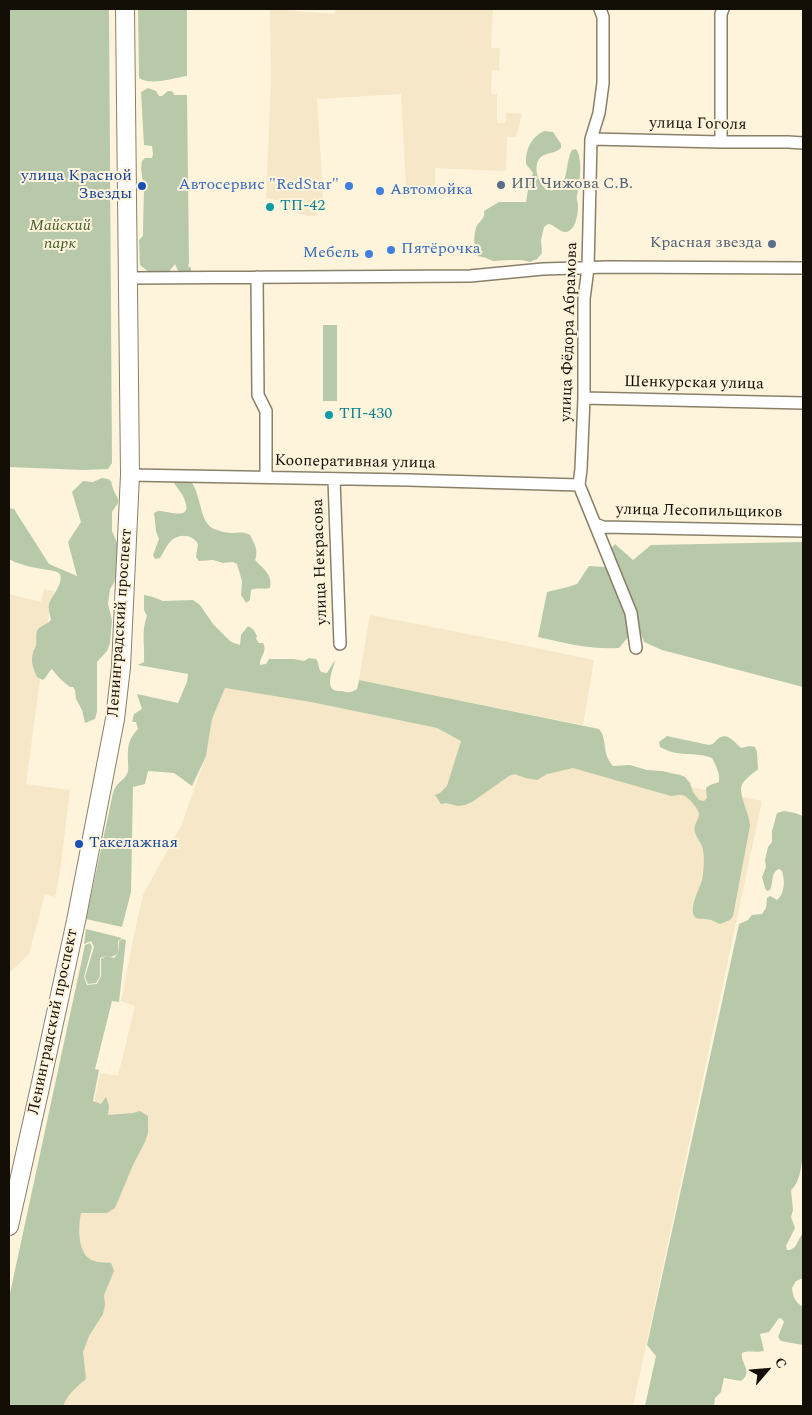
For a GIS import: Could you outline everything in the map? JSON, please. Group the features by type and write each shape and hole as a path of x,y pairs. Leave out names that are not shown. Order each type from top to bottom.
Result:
{"main road":[{"name":"Ленинградский проспект","path":"9,1226 76,921 115,719 120,667 130,475 125,9"}],"street":[{"name":"улица Фёдора Абрамова","path":"600,9 603,17 603,83 599,113 591,138 588,268 584,309 584,398 579,485 632,613 636,648"},
{"path":"721,142 721,14 723,9"},
{"name":"улица Гоголя","path":"591,138 788,142 803,144"},
{"path":"128,278 470,276 543,269 588,268 803,268"},
{"path":"257,277 258,395 266,411 266,477"},
{"name":"Шенкурская улица","path":"584,398 803,403"},
{"name":"Кооперативная улица","path":"130,475 334,478 579,485"},
{"name":"улица Некрасова","path":"334,478 340,644"},
{"name":"улица Лесопильщиков","path":"595,524 603,527 803,531"}],"shaded area":[{"path":"270,9 335,14 336,9 493,9 491,48 500,48 499,70 492,70 491,94 497,94 497,123 506,123 506,113 522,114 516,137 507,137 506,171 435,168 435,188 406,187 401,94 317,99 323,195 322,198 317,199 317,216 308,216 287,210 277,200 266,198 271,83"},
{"path":"44,589 54,591 48,620 26,784 70,790 55,897 45,894 29,954 9,973 9,594 41,602"},
{"path":"370,615 594,660 583,725 359,680"},
{"path":"225,688 311,702 437,728 461,741 762,801 633,1406 32,1406 100,1073 118,1076 135,1006 121,1001 143,895 181,826 206,756 212,719"}],"green space":[{"name":"Майский парк","path":"9,9 109,9 112,463 108,469 83,470 9,467"},
{"path":"138,9 187,9 187,76 156,81 139,78"},
{"path":"148,88 156,91 159,96 168,91 173,92 174,95 187,95 188,266 191,268 191,273 179,273 175,264 167,274 150,273 140,265 139,240 143,236 144,188 141,169 142,161 145,158 152,158 153,154 152,146 144,145 141,92"},
{"path":"544,131 553,132 561,144 561,148 542,156 537,163 538,177 545,188 550,190 556,189 562,183 572,150 576,149 580,158 577,196 578,209 573,227 569,231 563,232 548,224 544,227 541,240 542,253 537,259 530,262 522,260 493,261 478,256 474,235 477,226 484,216 484,211 499,202 526,202 533,173 526,164 527,154 532,140"},
{"path":"323,325 337,325 337,401 323,401"},
{"path":"102,478 111,481 118,499 118,503 112,512 112,531 118,545 118,559 116,576 110,589 108,604 112,620 110,643 107,651 97,662 97,711 95,719 85,723 73,687 65,683 52,669 43,680 37,677 32,662 33,651 36,646 36,635 38,629 51,620 49,604 59,586 61,576 54,571 25,566 9,559 9,508 14,509 49,564 77,576 68,542 81,522 72,492 83,481 93,482"},
{"path":"176,478 189,479 193,484 205,519 212,528 250,535 256,550 255,560 269,576 270,588 251,590 250,600 246,603 241,595 242,581 237,564 213,560 199,561 196,557 198,544 190,537 179,536 175,538 167,546 160,558 155,559 153,555 159,539 154,513 158,511 178,514 185,511 185,501 174,483"},
{"path":"803,542 803,687 662,650 644,642 609,551 615,544 633,560 651,545"},
{"path":"589,566 606,567 630,619 629,636 619,648 578,646 538,637 547,592 577,584"},
{"path":"144,595 163,601 193,600 200,605 213,624 230,641 240,645 241,635 248,626 253,629 257,636 256,639 259,643 263,643 264,646 260,665 266,664 269,659 304,661 309,658 316,659 321,672 327,673 335,660 330,685 335,690 353,691 357,689 359,680 599,729 602,733 607,756 613,766 630,765 647,770 680,775 685,777 690,783 693,792 699,800 704,801 707,798 706,788 719,782 718,773 712,758 667,750 660,747 659,742 667,736 709,745 725,736 741,748 755,747 758,769 746,779 741,787 750,826 733,916 730,920 720,924 697,918 693,913 695,898 703,877 704,853 696,836 695,829 699,814 687,797 680,795 671,796 573,768 547,774 537,780 514,774 465,805 441,804 435,795 447,786 461,741 437,728 311,702 225,688 212,719 206,756 192,786 174,773 148,771 145,784 133,787 131,892 122,927 86,919 113,793 116,786 128,772 129,744 138,729 136,722 132,722 134,714 142,709 137,694 178,703 187,682 188,674 138,665 144,662 144,633 147,616 144,610"},
{"path":"784,811 803,816 803,1151 797,1183 791,1190 793,1210 791,1217 795,1228 786,1246 787,1250 795,1247 803,1232 803,1278 796,1281 792,1288 795,1299 803,1307 803,1345 781,1341 778,1337 784,1322 779,1318 769,1332 760,1334 764,1351 742,1353 747,1371 745,1377 741,1381 724,1378 721,1392 715,1398 714,1406 645,1406 656,1356 647,1345 739,924 748,920 752,915 762,914 766,908 767,898 770,896 777,900 782,894 784,879 782,871 779,869 774,873 770,890 767,891 762,877 766,867 765,860 768,847 772,842 772,831 777,813"},
{"path":"86,929 122,938 118,941 118,952 116,955 100,958 100,976 96,983 88,984 85,977 94,947 91,941 84,944"},
{"path":"122,939 126,940 119,1002 112,1001 95,1069 99,1070 93,1101 101,1104 106,1097 109,1106 108,1115 140,1111 148,1116 148,1133 115,1208 107,1213 81,1213 79,1233 84,1253 94,1261 111,1263 114,1271 104,1295 105,1305 103,1314 89,1336 83,1352 86,1379 67,1398 63,1406 9,1406 9,1298 85,945 90,943 92,947 84,977 87,985 97,984 101,976 101,959 106,956 114,958 118,952 119,941"}],"place":[{"name":"ИП Чижова С.В.","path":"501,185"},
{"name":"улица Красной Звезды","path":"142,186"},
{"name":"Автосервис \"RedStar\"","path":"349,186"},
{"name":"Автомойка","path":"380,191"},
{"name":"ТП-42","path":"270,207"},
{"name":"Красная звезда","path":"772,244"},
{"name":"Пятёрочка","path":"391,250"},
{"name":"Мебель","path":"369,254"},
{"name":"ТП-430","path":"329,415"},
{"name":"Такелажная","path":"79,844"}]}
